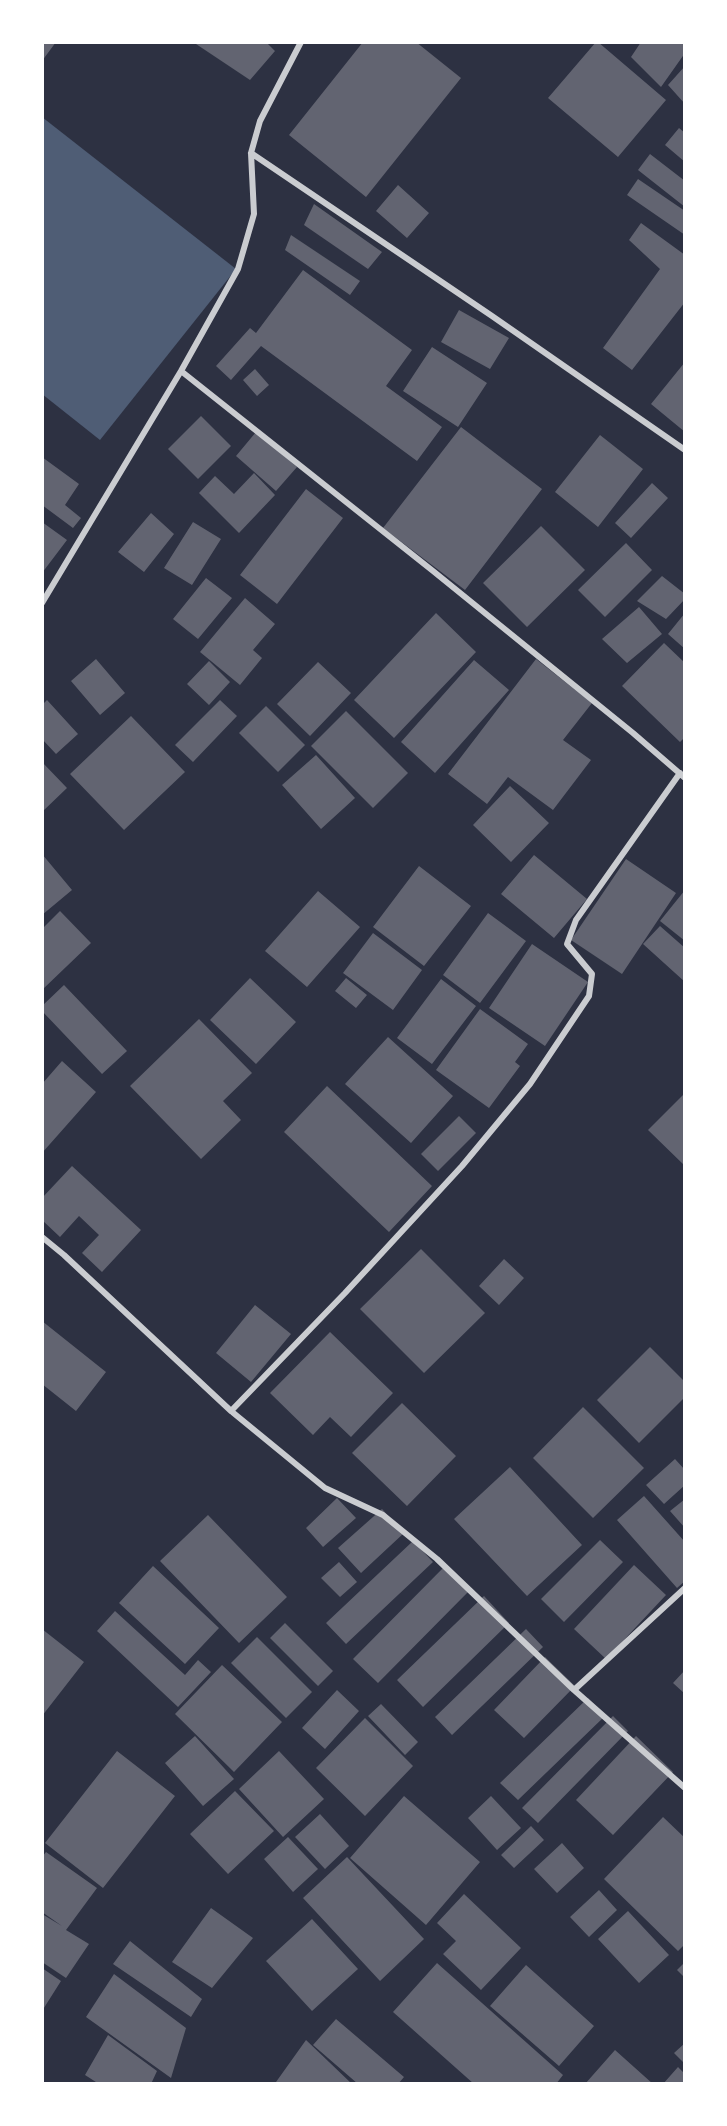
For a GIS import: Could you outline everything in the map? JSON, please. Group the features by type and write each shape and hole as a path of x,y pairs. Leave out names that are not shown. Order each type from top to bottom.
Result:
{"street":[{"path":"42,603 181,371 238,269 254,214 251,153 260,121 301,42"},
{"path":"251,153 685,450"},
{"path":"181,371 433,571 682,775 576,920 567,944 592,974 589,996 530,1084 416,1217 231,1410"},
{"path":"42,1237 231,1410 325,1488 383,1515 437,1559 574,1690 685,1788"},
{"path":"574,1690 685,1588"}],"water":[{"path":"42,117 236,269 100,440 42,394"}],"building":[{"path":"42,42 56,42 42,61"},
{"path":"193,42 266,42 275,51 250,80"},
{"path":"363,42 416,42 461,78 366,197 289,135"},
{"path":"596,42 666,100 618,157 548,98"},
{"path":"641,42 685,42 685,53 661,87 631,57"},
{"path":"685,66 685,104 668,85"},
{"path":"679,128 685,133 685,162 665,145"},
{"path":"650,154 685,181 685,207 638,170"},
{"path":"638,179 685,211 685,235 627,195"},
{"path":"398,185 429,213 407,238 376,211"},
{"path":"314,204 382,252 368,269 304,225"},
{"path":"641,223 685,255 685,302 632,370 603,348 660,269 629,240"},
{"path":"291,235 360,281 350,295 285,250"},
{"path":"303,270 412,350 386,386 442,427 417,461 261,346 231,380 216,366 250,328 256,333"},
{"path":"459,310 509,338 490,369 441,342"},
{"path":"432,347 487,383 458,427 403,391"},
{"path":"685,362 685,432 651,404"},
{"path":"255,369 269,385 257,396 243,380"},
{"path":"201,416 231,446 198,479 168,449"},
{"path":"461,427 542,489 465,590 383,528"},
{"path":"256,432 297,467 276,491 236,456"},
{"path":"600,435 643,469 598,527 555,492"},
{"path":"42,457 79,484 65,505 81,518 73,528 42,505"},
{"path":"254,473 275,495 239,533 199,493 215,476 234,494"},
{"path":"652,483 668,498 631,538 615,523"},
{"path":"306,489 343,518 277,604 240,575"},
{"path":"151,513 174,534 144,572 118,552"},
{"path":"42,522 67,540 42,573"},
{"path":"193,522 221,539 192,585 164,568"},
{"path":"541,526 585,570 527,627 483,583"},
{"path":"626,543 652,570 605,617 578,590"},
{"path":"662,576 685,594 685,599 666,619 637,601"},
{"path":"206,578 232,598 198,639 173,619"},
{"path":"245,598 275,624 253,650 262,658 240,685 200,652"},
{"path":"639,607 662,634 627,663 602,639"},
{"path":"436,613 476,652 394,738 354,700"},
{"path":"685,613 685,649 668,634"},
{"path":"664,643 685,663 685,737 680,742 622,686"},
{"path":"96,659 125,693 100,715 71,681"},
{"path":"536,659 592,703 563,740 591,760 553,810 508,777 487,804 448,774"},
{"path":"474,660 509,690 435,773 401,742"},
{"path":"209,661 230,682 209,705 187,684"},
{"path":"318,662 351,693 310,736 277,704"},
{"path":"47,700 78,734 56,754 42,739 42,705"},
{"path":"220,700 237,716 193,762 175,745"},
{"path":"266,706 305,745 278,772 239,733"},
{"path":"346,711 408,773 373,808 311,746"},
{"path":"131,716 185,772 124,830 70,774"},
{"path":"316,755 355,798 321,829 282,785"},
{"path":"42,762 67,788 42,812"},
{"path":"510,786 549,823 511,862 473,825"},
{"path":"42,854 72,890 42,915"},
{"path":"534,855 587,899 554,938 501,894"},
{"path":"626,859 676,893 622,974 571,940"},
{"path":"419,866 471,906 424,966 373,927"},
{"path":"685,890 685,941 660,921"},
{"path":"318,891 360,927 307,987 265,951"},
{"path":"60,911 91,943 42,990 42,929"},
{"path":"488,913 526,941 480,1003 443,975"},
{"path":"660,926 685,948 685,982 643,944"},
{"path":"373,933 422,970 393,1010 343,973"},
{"path":"532,944 588,982 545,1046 489,1008"},
{"path":"250,978 296,1022 256,1064 210,1020"},
{"path":"346,978 367,995 356,1008 335,991"},
{"path":"441,979 476,1006 432,1064 397,1038"},
{"path":"64,985 127,1051 102,1074 42,1011 42,1006"},
{"path":"480,1009 528,1044 515,1062 520,1066 489,1108 436,1070"},
{"path":"199,1019 252,1073 223,1101 241,1120 201,1159 130,1086"},
{"path":"388,1037 453,1096 411,1143 345,1084"},
{"path":"62,1061 96,1092 42,1153 42,1084"},
{"path":"327,1086 432,1186 389,1232 284,1132"},
{"path":"685,1093 685,1166 648,1130"},
{"path":"459,1116 476,1133 438,1171 421,1154"},
{"path":"72,1166 141,1230 102,1272 82,1253 99,1235 79,1216 60,1237 42,1220 42,1198"},
{"path":"421,1249 485,1313 424,1373 360,1309"},
{"path":"504,1259 524,1278 499,1305 479,1286"},
{"path":"255,1305 291,1334 251,1382 216,1353"},
{"path":"42,1321 106,1372 76,1411 42,1384"},
{"path":"330,1332 393,1393 351,1437 330,1417 313,1435 270,1393"},
{"path":"650,1347 685,1382 685,1397 639,1443 597,1400"},
{"path":"402,1403 456,1456 407,1506 352,1453"},
{"path":"583,1407 644,1468 593,1518 533,1458"},
{"path":"675,1459 685,1470 685,1485 664,1504 646,1485"},
{"path":"510,1467 582,1545 527,1596 454,1519"},
{"path":"644,1496 685,1542 685,1581 677,1588 617,1520"},
{"path":"337,1498 356,1518 323,1547 306,1528"},
{"path":"685,1499 685,1528 670,1511"},
{"path":"382,1509 404,1533 361,1573 338,1548"},
{"path":"208,1515 287,1597 239,1643 160,1561"},
{"path":"600,1540 623,1562 564,1622 541,1599"},
{"path":"413,1541 433,1562 346,1644 326,1623"},
{"path":"339,1562 357,1582 340,1597 321,1578"},
{"path":"634,1565 666,1595 606,1659 574,1629"},
{"path":"153,1566 219,1628 185,1664 119,1603"},
{"path":"443,1568 468,1592 378,1683 353,1659"},
{"path":"484,1596 509,1623 423,1707 397,1680"},
{"path":"115,1611 185,1675 198,1660 211,1672 178,1707 97,1631"},
{"path":"285,1623 333,1671 318,1686 270,1638"},
{"path":"42,1629 84,1662 42,1716"},
{"path":"526,1629 543,1647 452,1735 435,1717"},
{"path":"257,1637 312,1692 286,1718 231,1663"},
{"path":"545,1657 575,1686 524,1738 494,1710"},
{"path":"222,1665 282,1722 234,1772 175,1714"},
{"path":"685,1670 685,1694 673,1683"},
{"path":"337,1690 359,1711 325,1749 302,1728"},
{"path":"588,1698 605,1716 518,1800 500,1783"},
{"path":"381,1704 418,1742 405,1755 368,1716"},
{"path":"613,1716 628,1731 538,1823 522,1808"},
{"path":"365,1718 413,1766 365,1816 316,1768"},
{"path":"195,1736 234,1779 203,1806 165,1763"},
{"path":"636,1736 673,1772 613,1835 576,1800"},
{"path":"117,1751 175,1796 103,1888 45,1843"},
{"path":"279,1751 324,1799 283,1837 239,1789"},
{"path":"235,1791 274,1831 228,1874 190,1834"},
{"path":"404,1796 480,1862 426,1925 350,1858"},
{"path":"491,1796 521,1828 497,1850 468,1818"},
{"path":"320,1814 349,1846 325,1869 295,1837"},
{"path":"663,1817 685,1838 685,1944 678,1951 604,1879"},
{"path":"531,1826 544,1840 514,1868 501,1855"},
{"path":"288,1837 318,1869 293,1892 264,1859"},
{"path":"562,1843 584,1868 557,1893 534,1869"},
{"path":"46,1852 97,1888 66,1930 89,1944 66,1978 42,1962 42,1914 62,1926 42,1912 42,1857"},
{"path":"347,1857 424,1939 380,1981 303,1898"},
{"path":"599,1890 617,1910 589,1937 570,1917"},
{"path":"464,1894 521,1948 481,1990 443,1954 456,1941 437,1923"},
{"path":"211,1908 253,1938 212,1988 172,1962"},
{"path":"628,1911 669,1955 639,1983 598,1939"},
{"path":"312,1919 358,1969 312,2011 266,1961"},
{"path":"130,1941 202,1999 191,2017 113,1964"},
{"path":"685,1962 685,1978 677,1970"},
{"path":"437,1963 563,2075 556,2084 474,2084 393,2012"},
{"path":"526,1965 594,2026 559,2066 490,2006"},
{"path":"42,1968 61,1981 42,2011"},
{"path":"114,1974 186,2028 171,2078 86,2017"},
{"path":"336,2019 404,2077 398,2084 358,2084 313,2045"},
{"path":"108,2035 157,2071 151,2084 99,2084 85,2075"},
{"path":"306,2040 352,2084 279,2084 276,2082"},
{"path":"685,2043 685,2064 674,2053"},
{"path":"615,2050 653,2084 585,2084"},
{"path":"678,2067 685,2074 685,2084 663,2084"}]}
